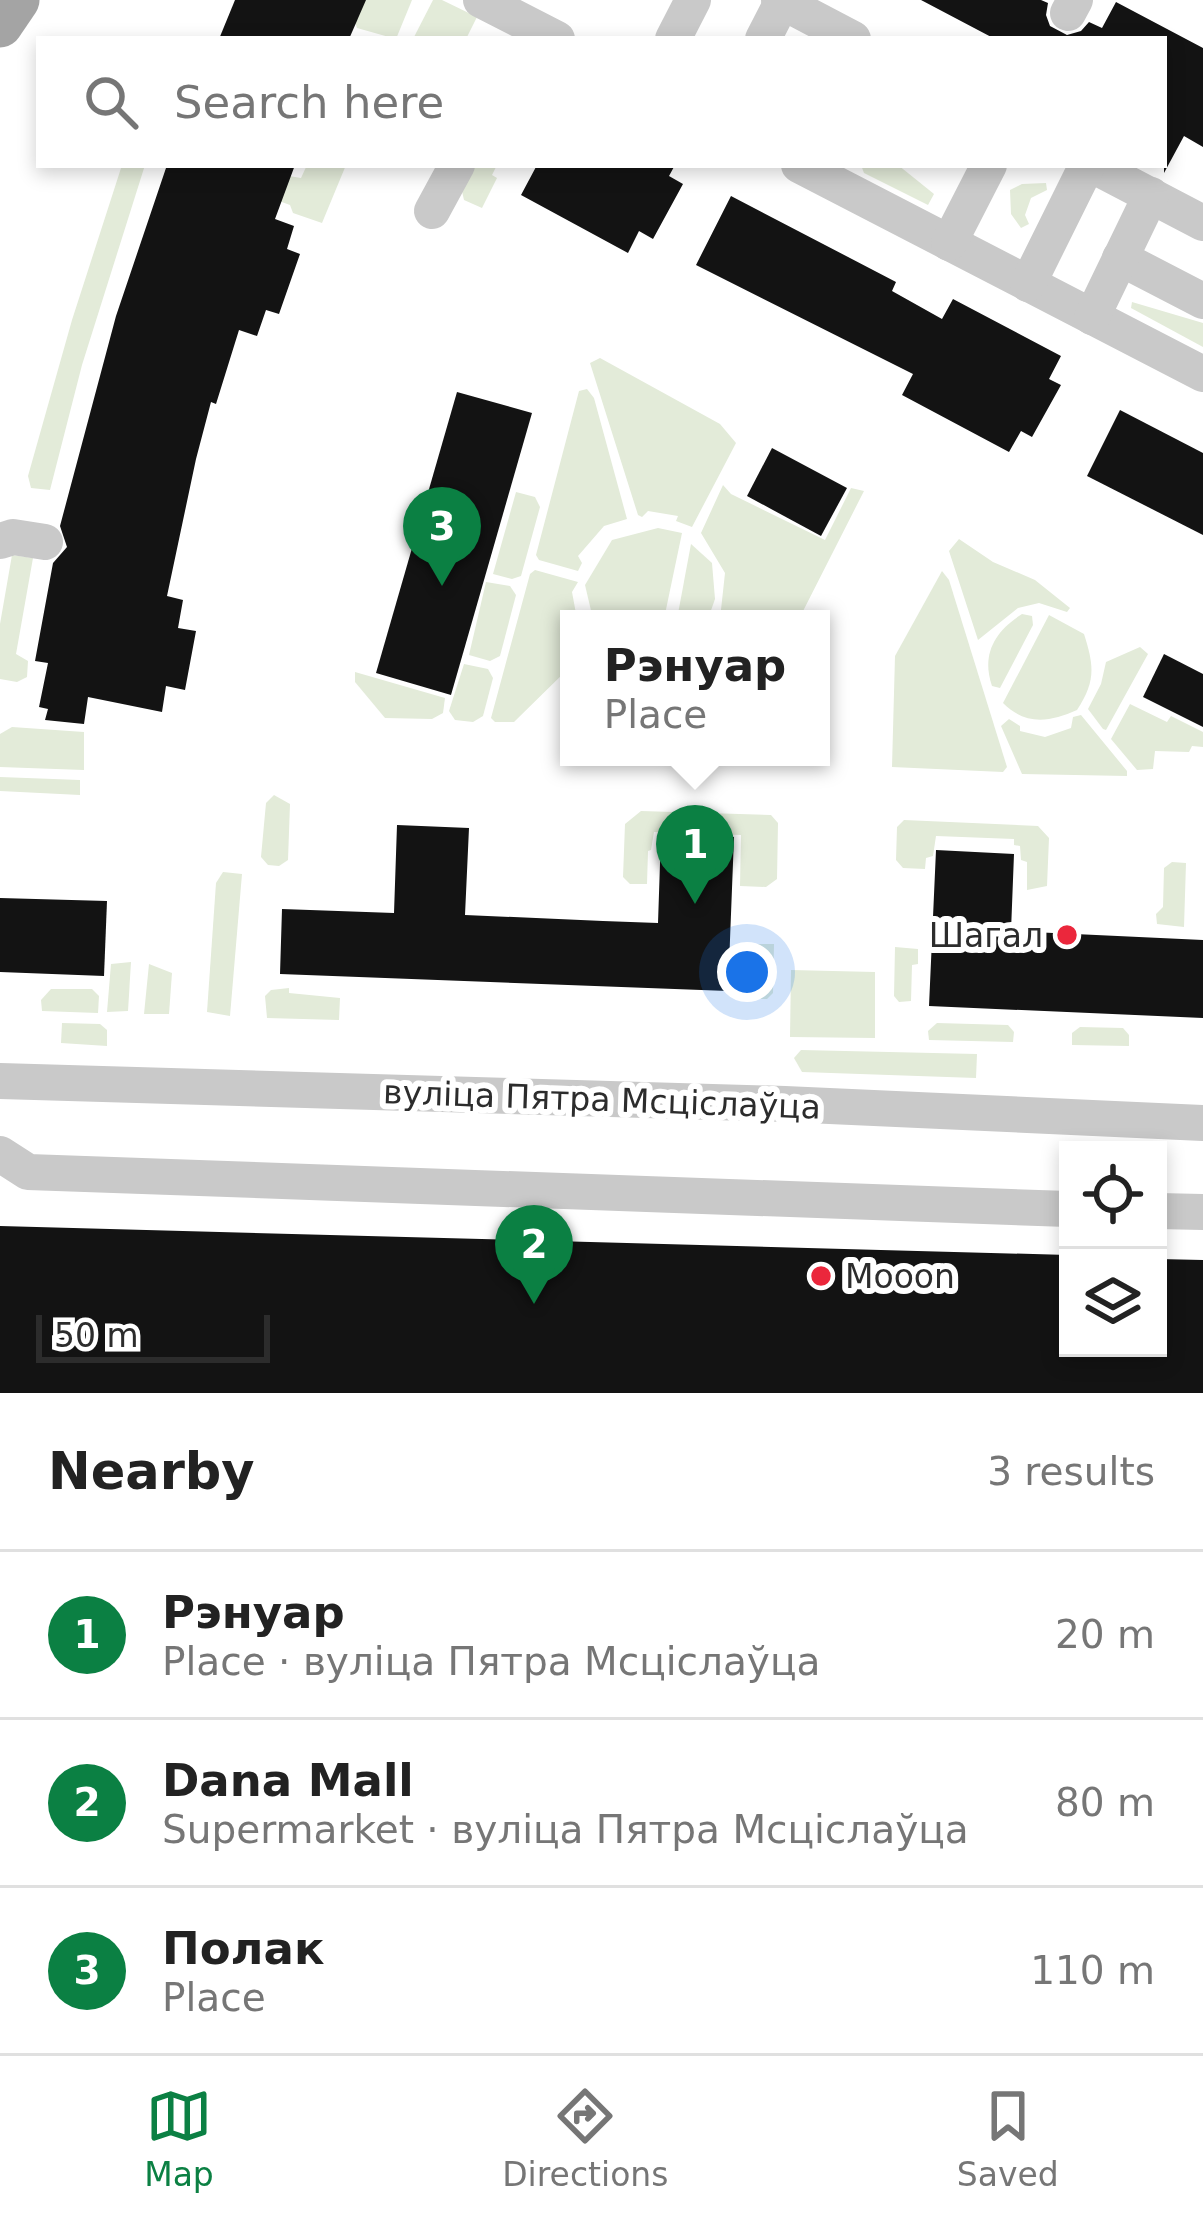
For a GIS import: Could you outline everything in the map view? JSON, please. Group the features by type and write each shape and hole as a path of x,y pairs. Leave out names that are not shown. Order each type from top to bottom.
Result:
{"main road":[{"path":"0,25 17,0"}],"street":[{"path":"481,0 539,26"},
{"path":"675,36 693,0"},
{"path":"764,36 781,1 848,36"},
{"path":"432,212 455,168"},
{"path":"813,168 847,176 949,243 1203,374"},
{"path":"1028,284 1088,168"},
{"path":"1096,168 1203,223"},
{"path":"949,243 974,170"},
{"path":"1092,316 1151,195"},
{"path":"1120,258 1203,301"},
{"path":"0,542 13,537 45,542"},
{"name":"вуліца Пятра Мсціслаўца","path":"0,1081 785,1104 1203,1123"},
{"path":"9,1166 1059,1209"},
{"path":"1167,1211 1203,1212"}],"green space":[{"path":"357,0 412,0 397,36 357,28 352,13"},
{"path":"433,0 477,17 468,36 415,36"},
{"path":"121,168 144,168 82,365 50,490 31,488 28,476"},
{"path":"306,168 345,168 322,223 293,213 290,205 279,201 289,176 301,178"},
{"path":"461,168 496,168 492,175 497,178 482,208 464,200 458,174"},
{"path":"862,168 902,168 934,194 928,205"},
{"path":"1046,183 1047,190 1031,198 1025,215 1029,224 1021,228 1011,214 1010,190"},
{"path":"1132,302 1203,323 1203,347 1131,308"},
{"path":"600,358 720,424 736,443 692,527 676,521 678,516 648,511 638,515 590,363"},
{"path":"587,389 594,398 627,519 604,526 578,556 582,563 578,571 539,560 536,555 579,391"},
{"path":"723,485 731,494 825,540 851,488 864,491 804,610 721,610 725,573 701,533"},
{"path":"516,492 535,497 540,507 521,576 512,579 493,574"},
{"path":"658,528 682,533 666,610 591,610 585,585 612,540"},
{"path":"959,539 993,562 1035,580 1070,608 1067,612 1039,603 1018,608 978,640 949,551"},
{"path":"691,544 712,563 715,599 711,610 679,610"},
{"path":"12,555 33,558 16,654 28,661 27,677 17,682 0,679 0,624"},
{"path":"535,570 578,582 572,592 575,610 560,610 560,677 514,722 495,722 491,718 530,574"},
{"path":"942,571 949,580 1007,767 1003,772 892,767 895,656"},
{"path":"486,582 510,586 516,595 500,656 490,661 469,655"},
{"path":"1022,614 1032,616 1033,625 1000,688 992,686 988,664 993,644"},
{"path":"1049,615 1084,634 1090,682 1077,710 1048,719 1029,718 1003,703"},
{"path":"1140,647 1148,654 1103,729 1088,709 1106,662"},
{"path":"464,664 488,669 493,678 483,716 473,722 455,720 449,711"},
{"path":"355,672 445,698 443,713 432,719 385,718 355,682"},
{"path":"1130,704 1203,732 1203,747 1192,746 1189,752 1155,751 1153,769 1137,770 1111,739"},
{"path":"1081,715 1127,776 1022,774 1001,726 1009,719 1020,731 1045,737 1071,728 1073,717"},
{"path":"12,727 84,732 84,770 0,767 0,734"},
{"path":"0,777 80,780 80,795 0,791"},
{"path":"274,795 290,804 288,860 279,866 268,865 261,857 266,803"},
{"path":"641,811 771,815 778,823 777,879 766,887 740,886 741,835 654,832 647,884 630,884 623,877 625,824"},
{"path":"904,820 1038,826 1049,838 1047,886 1027,890 1027,862 1021,860 1014,839 936,836 925,869 903,868 896,860 897,827"},
{"path":"1172,862 1186,863 1184,927 1157,924 1156,914 1163,907 1164,868"},
{"path":"223,872 242,874 230,1016 207,1012 216,883"},
{"path":"754,944 774,944 773,993 767,999 752,999"},
{"path":"895,947 918,949 918,964 912,965 911,1001 899,1002 894,996"},
{"path":"131,962 128,1011 107,1012 111,964"},
{"path":"149,964 172,973 169,1014 144,1014"},
{"path":"791,970 875,972 875,1038 790,1037"},
{"path":"289,988 289,993 340,998 339,1020 267,1018 265,996 271,990"},
{"path":"51,989 92,989 99,996 98,1013 42,1011 41,1000"},
{"path":"62,1023 100,1024 107,1030 107,1046 61,1043"},
{"path":"937,1023 1008,1025 1014,1032 1013,1042 929,1040 928,1031"},
{"path":"1080,1027 1123,1028 1129,1046 1072,1045 1072,1033"},
{"path":"801,1050 977,1054 976,1078 802,1072 794,1058"}],"building":[{"path":"235,0 366,0 350,36 220,36"},
{"path":"921,0 1041,0 1048,3 1050,26 1067,35 1081,31 1089,22 1102,28 1116,2 1203,48 1203,147 1184,136 1167,167 1167,36 989,36"},
{"path":"166,168 294,168 275,219 294,226 287,249 300,254 279,314 266,310 257,336 239,330 216,404 211,402 167,596 183,600 178,628 196,631 185,690 166,686 162,712 88,697 84,724 45,720 48,709 39,707 48,663 35,661 53,563 67,547 60,526 116,316"},
{"path":"535,168 673,168 669,176 683,184 653,239 639,231 628,253 521,195"},
{"path":"731,196 896,282 892,291 942,319 953,299 1061,356 1049,379 1061,385 1032,437 1021,431 1009,452 902,395 913,374 696,265"},
{"path":"457,392 532,413 451,695 376,673"},
{"path":"1120,410 1203,453 1203,535 1087,476"},
{"path":"772,448 847,488 821,536 747,496"},
{"path":"1164,654 1203,674 1203,727 1143,697"},
{"path":"397,825 469,828 465,915 658,923 661,834 734,837 728,991 280,974 282,909 394,913"},
{"name":"Шагал","path":"936,850 1014,854 1011,931 1203,940 1203,1018 929,1006"},
{"path":"0,898 107,901 104,976 0,972"},
{"path":"0,1226 1059,1255 1059,1357 1167,1357 1167,1259 1203,1260 1203,1393 0,1393"}],"place":[{"name":"Полак","path":"442,586"},
{"name":"Рэнуар","path":"695,904"},
{"name":"Шагал","path":"1067,935"},
{"name":"Mooon","path":"821,1276"},
{"name":"Dana Mall","path":"534,1304"}]}
